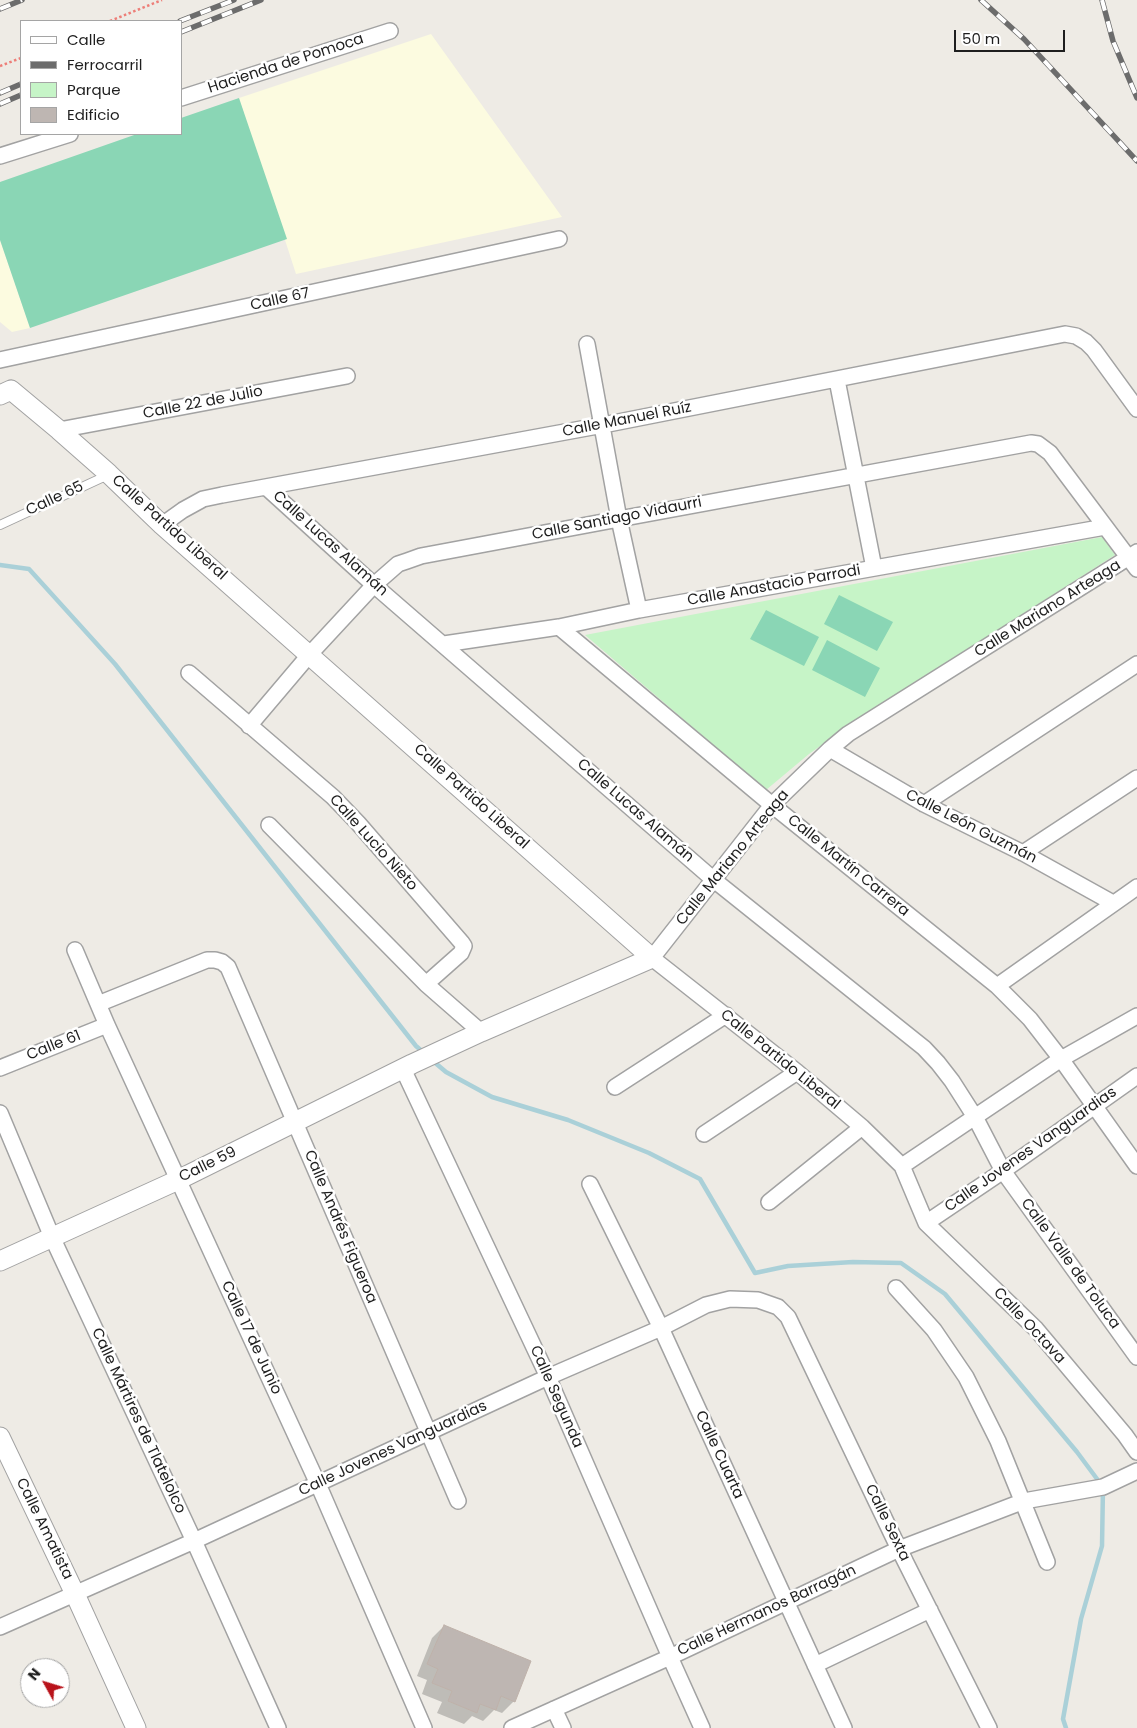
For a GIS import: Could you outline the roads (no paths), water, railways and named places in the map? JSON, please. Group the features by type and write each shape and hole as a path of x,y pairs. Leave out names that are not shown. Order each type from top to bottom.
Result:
{"street":[{"name":"Hacienda de Pomoca","path":"182,98 390,31"},
{"path":"0,156 67,135"},
{"name":"Calle 67","path":"0,360 559,239"},
{"name":"Calle Manuel Ruíz","path":"162,525 203,499 603,425 1065,334 1076,336 1094,350 1137,409"},
{"path":"587,344 619,519 639,610"},
{"name":"Calle 22 de Julio","path":"59,430 347,376"},
{"path":"837,380 874,568"},
{"name":"Calle Partido Liberal","path":"4,389 59,430 109,474 162,525 652,958 797,1072 862,1127 902,1166 926,1223"},
{"name":"Calle Santiago Vidaurri","path":"250,726 310,654 374,585 398,564 421,556 1031,443 1038,444 1050,453 1106,527"},
{"name":"Calle Lucas Alamán","path":"266,487 374,585 714,880 924,1048 952,1081 975,1117 1003,1171"},
{"path":"1106,527 1134,559"},
{"name":"Calle Anastacio Parrodi","path":"444,644 559,627 639,610 1106,527"},
{"name":"Calle Mariano Arteaga","path":"408,1066 480,1032 652,958 772,805 830,748 848,734 1134,559"},
{"name":"Calle Martín Carrera","path":"559,627 772,805 997,986 1030,1019 1061,1058 1137,1166"},
{"path":"924,804 1137,664"},
{"name":"Calle Lucio Nieto","path":"188,672 333,797 358,823 462,944 464,950 462,954 426,984"},
{"name":"Calle León Guzmán","path":"830,748 924,804 1023,853 1113,903"},
{"path":"1023,853 1137,778"},
{"path":"269,825 426,984 480,1032"},
{"path":"997,986 1137,887"},
{"name":"Calle 17 de Junio","path":"75,950 107,1025 318,1484 424,1728"},
{"name":"Calle Andrés Figueroa","path":"98,1004 207,960 216,960 228,967 458,1501"},
{"path":"615,1087 726,1016"},
{"path":"902,1166 1061,1058 1137,1016"},
{"name":"Calle 61","path":"0,1068 107,1025"},
{"name":"Calle 59","path":"0,1261 178,1180 408,1066"},
{"name":"Calle Segunda","path":"408,1066 548,1377 702,1728"},
{"path":"704,1134 797,1072"},
{"name":"Calle Jovenes Vanguardias","path":"926,1223 1137,1076"},
{"name":"Calle Mártires de Tlatelolco","path":"0,1113 52,1237 194,1540 278,1728"},
{"path":"768,1202 862,1127"},
{"name":"Calle Valle de Toluca","path":"1003,1171 1137,1357"},
{"name":"Calle Cuarta","path":"590,1184 661,1328 844,1728"},
{"name":"Calle Octava","path":"926,1223 1036,1330 1125,1435 1137,1452"},
{"path":"896,1288 934,1330 966,1377 998,1441 1024,1501 1047,1562"},
{"name":"Calle Jovenes Vanguardias","path":"0,1627 706,1306 730,1299 758,1300 778,1307 788,1317"},
{"name":"Calle Sexta","path":"788,1317 899,1549 989,1728"},
{"name":"Calle Amatista","path":"0,1437 136,1728"},
{"name":"Calle Hermanos Barragán","path":"512,1728 670,1658 899,1549 1024,1501 1103,1487 1137,1471"},
{"path":"815,1665 930,1610"},
{"path":"554,1709 563,1728"}],"lane":[{"name":"Calle 65","path":"0,524 109,474"}],"waterway":[{"path":"0,565 29,569 115,664 416,1046 423,1052"},
{"path":"433,1061 446,1072 492,1097 568,1120 649,1153 700,1179 755,1273 788,1266 853,1262 901,1263 945,1294 1077,1452 1103,1487 1102,1546 1081,1619 1063,1719 1066,1728"}],"railway":[{"path":"0,9 22,0"},
{"path":"182,20 234,0"},
{"path":"182,32 261,0"},
{"path":"981,0 1024,39 1137,161"},
{"path":"1102,0 1113,41 1137,98"},
{"path":"0,93 20,84"},
{"path":"0,104 20,95"}]}
